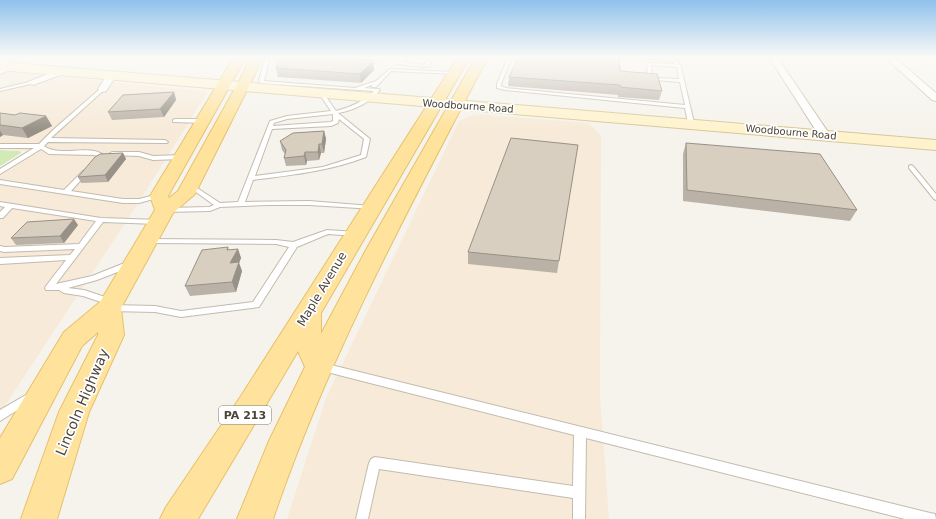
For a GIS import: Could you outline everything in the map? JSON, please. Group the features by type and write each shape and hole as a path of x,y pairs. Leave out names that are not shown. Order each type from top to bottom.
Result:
{"main road":[{"name":"Woodbourne Road","path":"165,81 242,89 371,94 436,104 691,123 936,145"},
{"path":"0,468 73,339 111,305 147,241 182,157 227,81"},
{"path":"160,209 186,194 246,81"},
{"name":"Maple Avenue","path":"178,519 309,310 449,81"},
{"path":"255,519 292,424 318,366 343,316 469,81"},
{"name":"Lincoln Highway","path":"39,519 74,412 111,335 111,305"},
{"path":"309,310 306,329 307,341 311,354 318,366"}],"street":[{"path":"103,89 108,81"},
{"path":"789,81 824,135"},
{"path":"917,81 936,98"}],"lane":[{"path":"262,81 318,92 355,89 378,82"},
{"path":"500,81 499,87 505,89 688,107"},
{"path":"682,81 691,123"},
{"path":"0,90 33,82"},
{"path":"241,204 272,122 280,118 336,114 371,94 378,82"},
{"path":"0,172 41,146 48,140 55,130 103,89"},
{"path":"355,89 371,94"},
{"path":"251,178 320,170 346,163 364,156 367,139 336,114 318,92"},
{"path":"270,128 330,124 336,122 336,114"},
{"path":"175,121 204,121"},
{"path":"48,140 165,142"},
{"path":"0,146 41,146 49,152 95,153 102,156"},
{"path":"0,151 10,146"},
{"path":"95,160 102,156 124,153 139,154 153,158 182,157"},
{"path":"65,193 90,166"},
{"path":"911,167 936,198"},
{"path":"0,182 123,201 139,201 160,209"},
{"path":"191,186 219,205"},
{"path":"0,204 101,220 160,209 210,209 219,205 241,204 309,203 372,208"},
{"path":"0,216 10,206"},
{"path":"101,220 49,288 61,287 94,278 136,261"},
{"path":"147,241 276,242 294,245 327,232 356,234"},
{"path":"61,287 67,291 84,293 111,305 155,309 181,314 256,305 294,245"},
{"path":"1,250 81,246"},
{"path":"0,261 72,257"},
{"path":"318,366 930,519"},
{"path":"0,416 48,384"},
{"path":"579,519 580,432"},
{"path":"362,519 375,463 580,493"}],"shaded area":[{"path":"2,81 104,81 203,91 207,93 135,208 0,413 0,168 27,151 0,148 0,87 10,82"},
{"path":"476,114 588,123 601,135 600,396 609,519 287,519 326,398 459,121"}],"green space":[{"path":"0,150 20,151 21,153 0,166"}],"building":[{"path":"568,81 659,81 662,91 620,87 620,85"},
{"path":"174,92 160,109 108,112 123,95"},
{"path":"0,113 15,115 20,113 46,116 22,128 0,125"},
{"path":"324,131 322,144 319,144 318,152 305,152 304,156 284,158 286,150 280,141 293,133"},
{"path":"511,138 578,145 559,261 468,252"},
{"path":"686,143 820,154 857,210 687,190"},
{"path":"123,153 105,175 78,177 95,157 100,154"},
{"path":"74,219 60,236 11,238 27,222"},
{"path":"228,247 227,250 238,249 230,263 239,262 232,282 185,286 202,250"}]}
